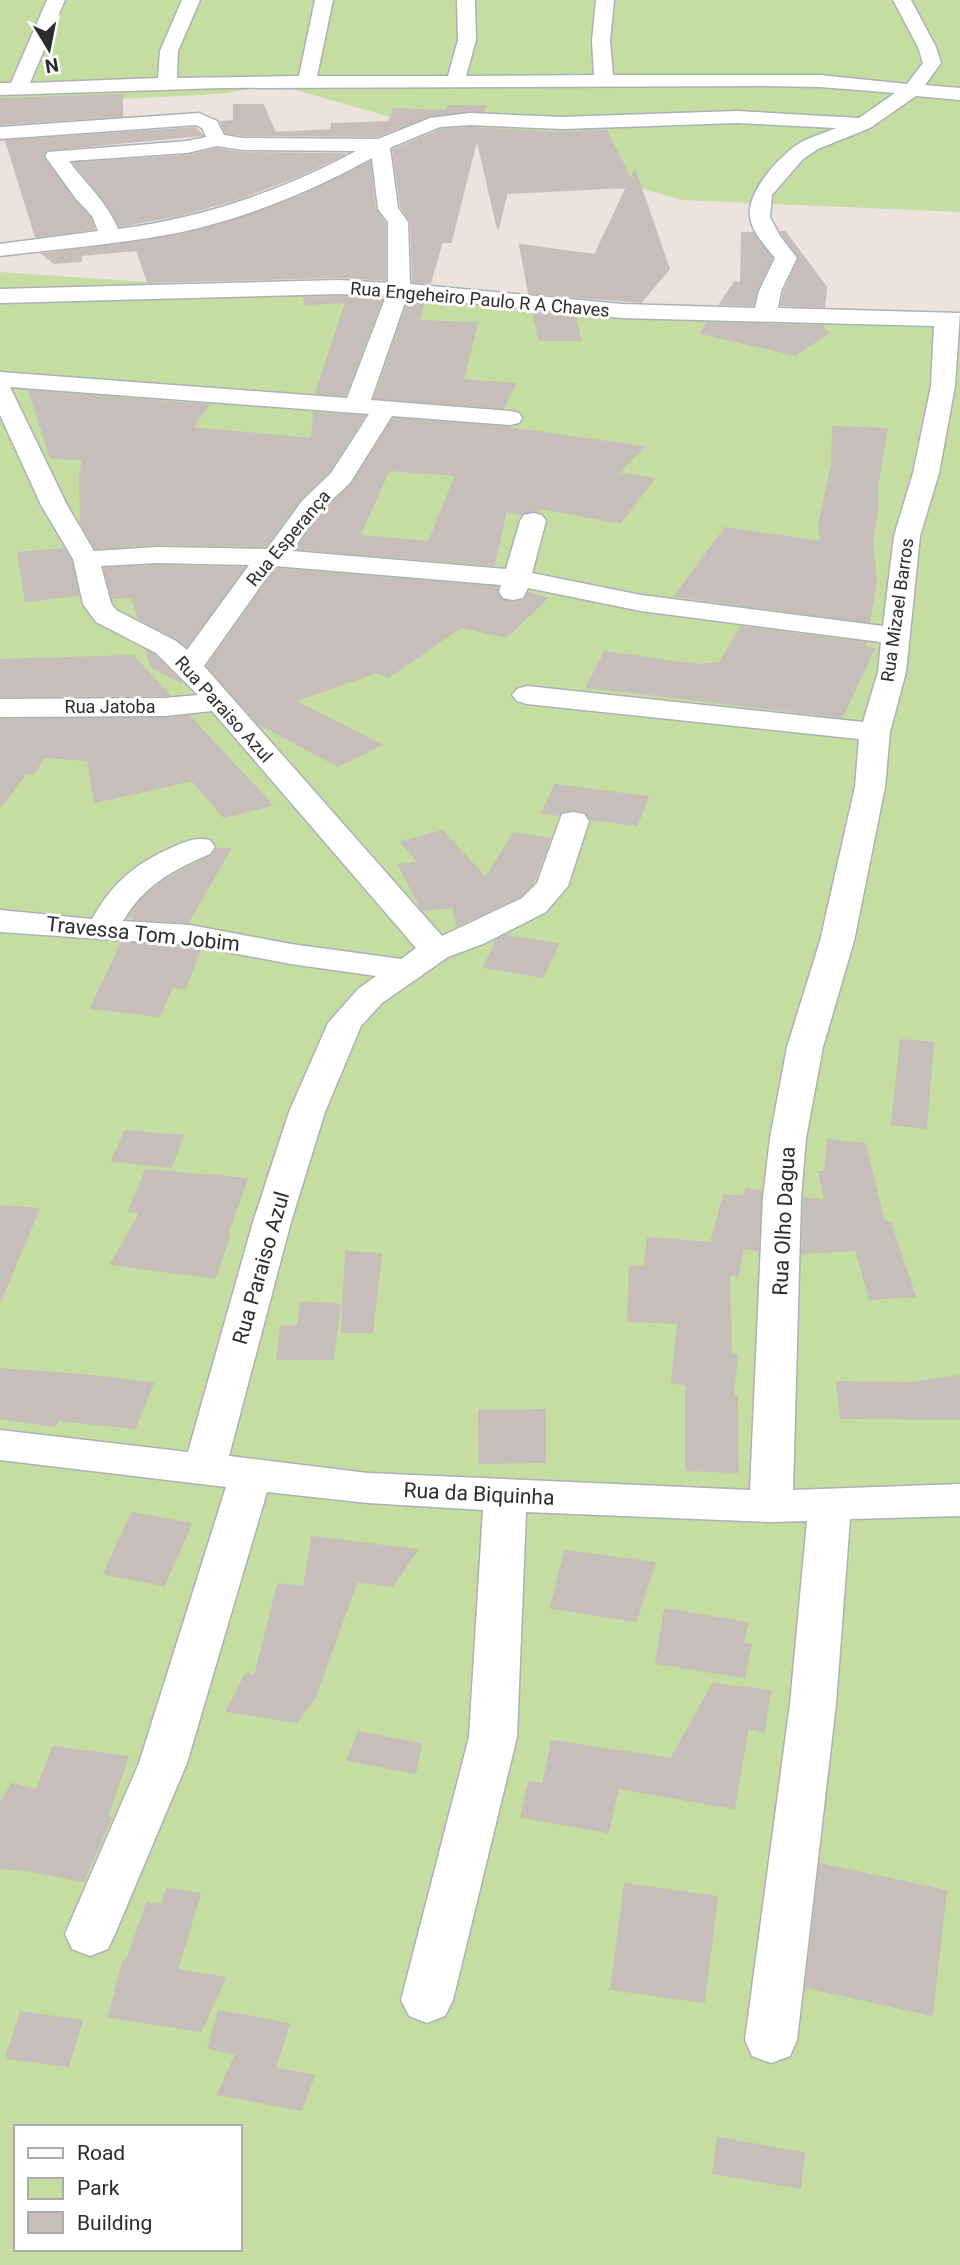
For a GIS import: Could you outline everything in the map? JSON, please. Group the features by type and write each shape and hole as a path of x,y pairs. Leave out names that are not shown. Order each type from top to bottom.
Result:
{"street":[{"path":"9,89 56,0"},
{"path":"167,83 169,51 191,0"},
{"path":"307,82 324,0"},
{"path":"456,82 467,40 466,0"},
{"path":"604,81 601,41 605,0"},
{"path":"765,316 770,291 786,258 770,238 760,217 762,194 796,155 811,145 863,124 912,90 932,63 931,52 914,28 902,0"},
{"path":"9,89 167,83 820,81 960,94"},
{"path":"0,250 166,229 214,217 321,178 419,127 452,119 562,123 737,117 863,124"},
{"path":"0,133 199,119 210,125 217,140"},
{"path":"110,234 102,214 83,195 55,156 187,147 217,140 243,144 380,145"},
{"path":"357,405 399,290 398,222 388,209 380,145"},
{"name":"Rua Engeheiro Paulo R A Chaves","path":"0,296 223,289 399,290 622,311 953,320"},
{"name":"Rua Mizael Barros","path":"837,941 870,787 875,732 892,673 907,536 926,473 953,320"},
{"path":"0,379 510,418"},
{"name":"Rua Paraiso Azul","path":"0,389 10,430 86,559 97,604 106,616 166,647 189,667 422,960"},
{"name":"Rua Esperança","path":"189,667 268,557 276,555 312,506 341,478 384,408"},
{"path":"514,585 533,520"},
{"path":"86,559 157,555 268,557 514,585 896,636"},
{"path":"527,695 875,732"},
{"name":"Rua Jatoba","path":"0,708 165,706 219,702"},
{"name":"Rua Paraiso Azul","path":"204,1470 272,1223 307,1112 345,1023 370,996 422,960 534,905 552,886 573,821"},
{"path":"102,929 121,896 136,880 153,867 199,847"},
{"name":"Travessa Tom Jobim","path":"1,921 190,935 291,954 422,960"},
{"name":"Rua Olho Dagua","path":"771,1506 782,1198 789,1138 805,1047 837,941"},
{"name":"Rua da Biquinha","path":"0,1446 368,1488 505,1496 771,1506 960,1500"},
{"path":"90,1934 163,1763 251,1474"},
{"path":"427,2000 493,1737 505,1496"},
{"path":"771,2040 813,1704 830,1504"}],"green space":[{"path":"0,0 960,0 960,212 682,200 278,85 219,94 0,105"},
{"path":"0,272 618,314 960,326 960,2265 0,2265"}],"building":[{"path":"122,95 122,116 1,124 0,121 0,99"},
{"path":"234,105 263,105 275,133 331,130 332,124 389,122 394,109 446,111 448,106 485,106 483,111 429,116 377,136 226,133 221,122 234,121"},
{"path":"195,128 202,135 46,150 43,158 90,217 94,229 36,237 6,141"},
{"path":"470,128 560,133 606,130 631,180 635,171 669,269 641,302 529,293 520,245 595,255 627,187 509,193 508,187 498,229 477,138 451,242 442,242 430,283 413,282 411,222 401,207 393,150 441,130"},
{"path":"217,149 243,153 345,154 298,176 240,198 180,215 120,226 104,200 74,163 187,156"},
{"path":"370,162 375,209 385,223 385,280 339,277 148,282 137,250 81,255 81,261 54,263 43,254 146,241 220,225 299,197"},
{"path":"781,232 785,232 826,287 824,307 781,305 799,259"},
{"path":"742,233 753,233 772,258 753,305 720,304 735,282 741,283"},
{"path":"304,298 382,298 345,395 316,393 346,302 306,304"},
{"path":"409,300 424,301 419,321 477,323 463,380 515,384 503,408 375,398"},
{"path":"533,312 575,316 580,340 539,340"},
{"path":"707,323 822,326 828,333 795,355 701,333"},
{"path":"29,391 208,405 192,428 312,439 314,413 364,416 329,471 300,499 266,546 157,544 95,548 81,523 80,475 83,459 51,458"},
{"path":"393,419 494,426 644,447 617,473 654,479 620,523 541,508 522,514 506,511 494,565 297,549 322,513 352,484","holes":["389,470 456,475 429,542 359,536"]},
{"path":"833,427 887,429 877,487 878,506 872,541 876,582 869,622 675,596 725,528 821,542 819,524 832,465"},
{"path":"64,549 71,560 78,595 26,601 18,553"},
{"path":"104,568 244,568 187,646 138,618 132,597 112,598"},
{"path":"276,569 498,587 497,593 501,599 512,603 524,601 528,593 547,598 506,637 461,627 388,677 377,672 294,701 381,745 338,766 258,723 207,666"},
{"path":"741,627 866,643 865,648 874,649 842,717 587,687 605,652 697,665 720,663"},
{"path":"147,651 154,655 182,683 151,666"},
{"path":"133,656 169,695 0,696 0,660"},
{"path":"189,716 272,805 224,817 192,780 95,802 88,760 43,757 34,774 26,773 0,807 0,720"},
{"path":"555,785 648,797 637,825 591,819 584,811 573,809 562,811 559,815 542,813"},
{"path":"442,831 486,878 514,833 550,839 532,885 520,896 457,925 453,907 422,910 399,865 419,862 401,842"},
{"path":"217,849 230,849 188,922 134,919 135,917 129,916 142,899 162,882 211,856"},
{"path":"505,936 558,944 543,977 484,967 497,940"},
{"path":"122,943 200,950 185,988 172,987 159,1016 91,1008"},
{"path":"901,1040 933,1043 926,1128 892,1124"},
{"path":"125,1131 183,1136 171,1167 112,1161"},
{"path":"828,1140 865,1144 884,1222 890,1222 915,1296 870,1299 856,1250 802,1253 804,1198 825,1201 819,1172 825,1172"},
{"path":"146,1170 247,1179 227,1234 230,1234 215,1278 111,1264 141,1212 129,1211"},
{"path":"746,1189 761,1191 758,1250 743,1248 738,1275 729,1274 731,1354 737,1355 733,1396 737,1396 738,1472 686,1470 686,1384 672,1383 678,1323 628,1321 630,1266 644,1267 648,1238 711,1243 724,1195 744,1197"},
{"path":"0,1206 39,1209 0,1301"},
{"path":"346,1252 381,1254 372,1332 342,1332"},
{"path":"301,1302 340,1305 333,1359 277,1359 281,1327 298,1326"},
{"path":"0,1369 153,1383 135,1428 58,1420 55,1426 0,1418"},
{"path":"960,1376 960,1419 841,1418 837,1382 909,1383"},
{"path":"545,1410 545,1462 480,1463 479,1411"},
{"path":"132,1513 191,1524 164,1585 104,1574"},
{"path":"312,1537 417,1550 392,1586 357,1581 315,1697 297,1722 227,1711 246,1674 255,1676 278,1584 304,1587"},
{"path":"565,1551 655,1563 636,1621 551,1608"},
{"path":"665,1609 748,1623 742,1643 751,1645 744,1677 656,1663"},
{"path":"713,1684 770,1691 764,1732 748,1728 734,1808 618,1788 608,1832 521,1817 529,1782 543,1784 552,1741 671,1759"},
{"path":"359,1732 421,1744 415,1773 347,1760"},
{"path":"53,1747 128,1757 107,1817 111,1818 83,1881 28,1870 0,1868 0,1804 12,1784 37,1790"},
{"path":"820,1864 946,1891 932,2015 806,1987"},
{"path":"625,1884 717,1897 704,2002 611,1989"},
{"path":"167,1889 200,1894 177,1970 225,1978 201,2031 109,2017 123,1961 127,1961 147,1903 162,1905"},
{"path":"219,2011 289,2024 275,2068 314,2076 301,2110 218,2094 236,2054 208,2048"},
{"path":"21,2012 82,2021 68,2066 6,2058"},
{"path":"718,2138 804,2153 800,2188 713,2173"}]}
